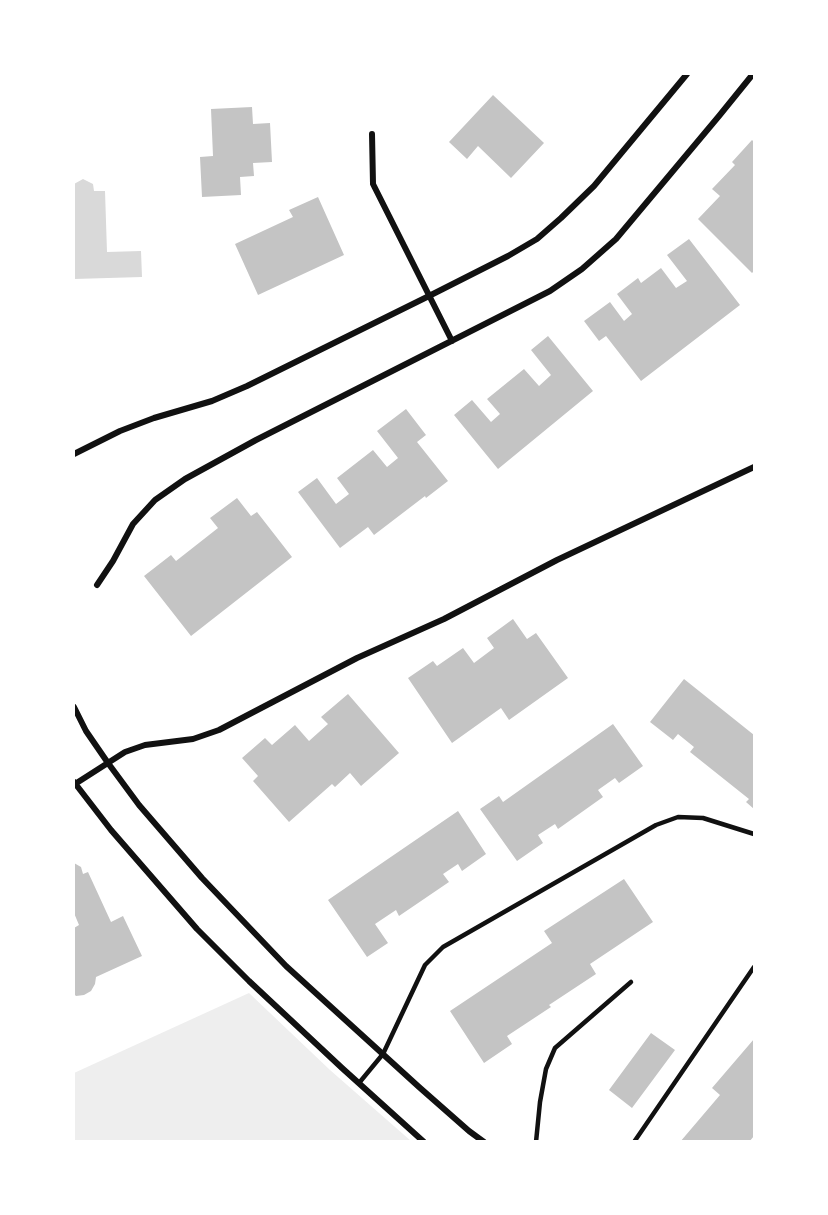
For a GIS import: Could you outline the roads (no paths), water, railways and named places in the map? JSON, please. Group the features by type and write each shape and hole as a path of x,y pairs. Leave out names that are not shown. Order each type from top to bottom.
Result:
{"street":[{"path":"74,454 120,431 154,418 212,401 247,386 429,296 537,239 594,186 687,74"},
{"path":"97,585 133,524 155,500 185,479 256,440 550,291 582,269 616,238 753,74"},
{"path":"372,134 373,184 452,341"},
{"path":"424,1142 249,981 197,929 111,830 74,783 125,752 145,745 193,739 219,730 357,658 444,619 557,560 754,467"},
{"path":"74,707 86,731 139,805 210,886 286,966 419,1087 484,1142"}],"lane":[{"path":"359,1083 383,1054 425,965 443,947 656,825 678,818 703,818 754,834"},
{"path":"634,1142 754,967"},
{"path":"536,1142 546,1069 555,1048 631,982"}]}
